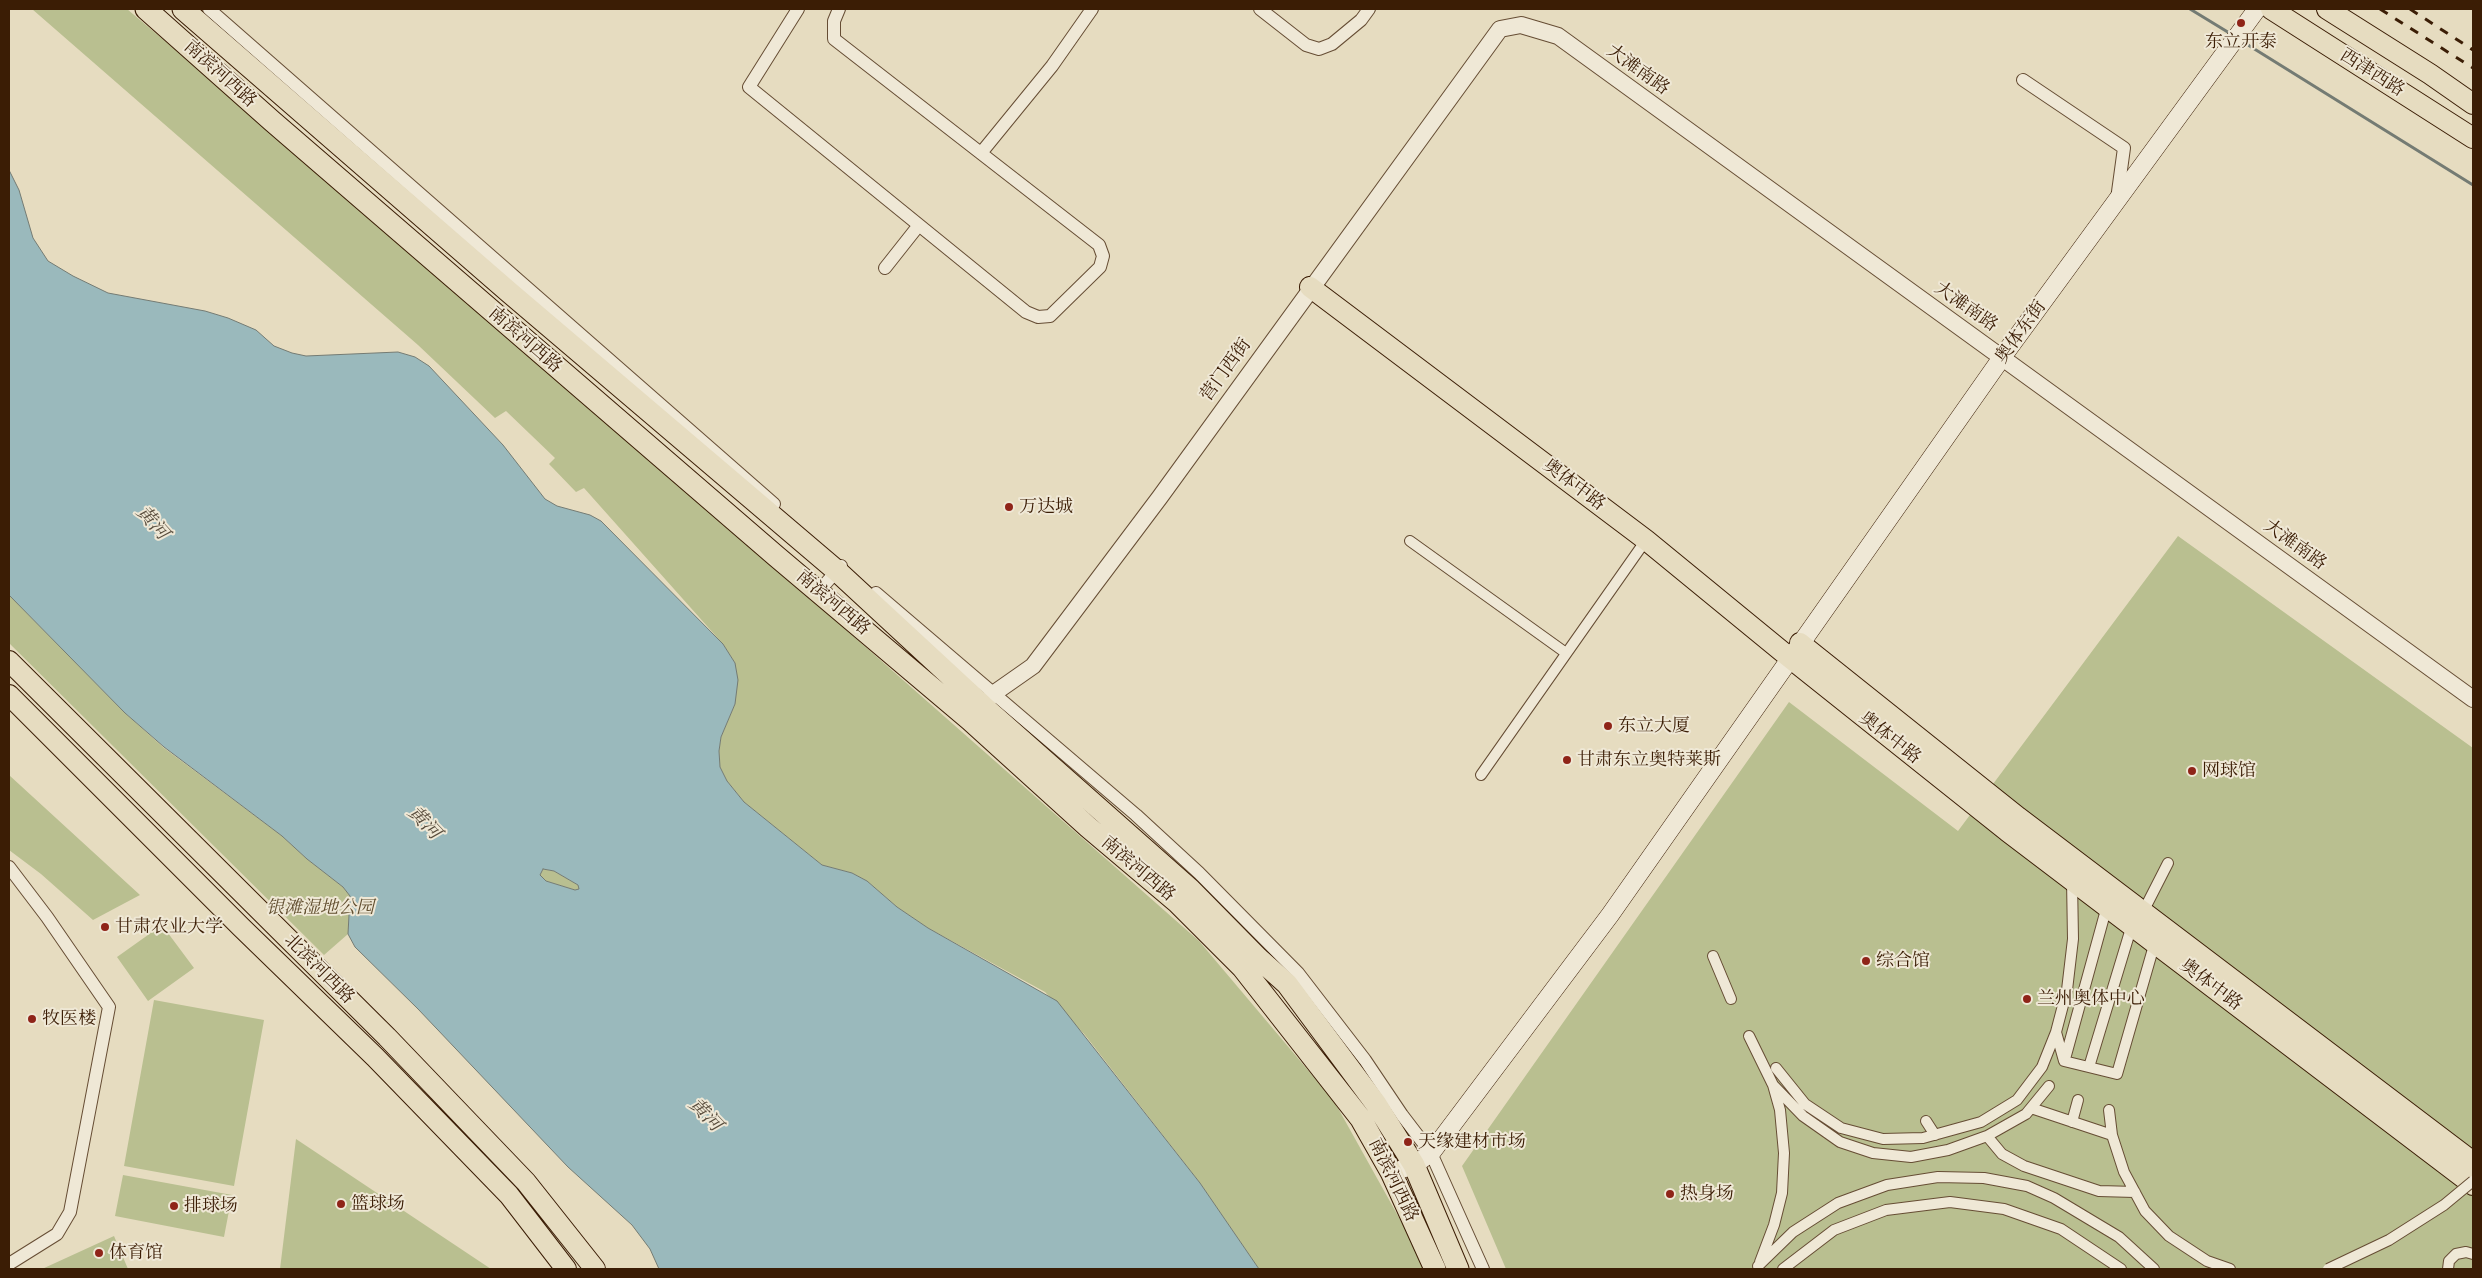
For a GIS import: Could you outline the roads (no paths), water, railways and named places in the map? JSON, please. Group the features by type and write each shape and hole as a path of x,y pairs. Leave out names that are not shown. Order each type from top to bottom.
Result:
{"highway":[{"name":"南滨河西路","path":"146,9 272,121 819,592 982,707 1088,827 1178,903 1242,967 1361,1119 1392,1172 1435,1269"},
{"name":"南滨河西路","path":"183,9 516,298 839,568 982,707 1190,889 1258,958 1287,984 1376,1104 1423,1159 1458,1269"}],"main road":[{"name":"西津西路","path":"2271,9 2473,138"},
{"name":"西津西路","path":"2326,9 2430,74 2473,104"},
{"name":"奥体东街","path":"1423,1159 1610,915 2003,356 2116,204 2193,94 2253,15"},
{"name":"奥体中路","path":"1310,287 2018,817 2138,918 2473,1162"},
{"name":"奥体中路","path":"1795,651 2007,831 2107,906 2138,918 2155,942 2473,1183"},
{"name":"北滨河西路","path":"9,661 387,1037 526,1182 595,1269"},
{"name":"北滨河西路","path":"9,695 375,1057 509,1195 566,1269"},
{"path":"288,973 306,956"},
{"path":"1392,1172 1423,1159"}],"street":[{"name":"南滨河西路","path":"209,9 526,285 839,568"},
{"path":"798,9 749,87 1026,312 1038,316 1050,316 1100,267 1103,256 1099,245 834,39 834,21 839,9"},
{"path":"981,153 1052,66 1092,9"},
{"path":"1260,9 1306,45 1319,48 1332,44 1361,20 1369,9"},
{"name":"大滩南路","path":"1500,29 1521,25 1558,36 1870,264 2003,356 2473,699"},
{"name":"营门西街","path":"982,707 1033,666 1160,497 1310,287 1500,29"},
{"path":"2023,80 2124,148 2116,204"},
{"path":"885,268 919,225"},
{"path":"1481,775 1646,540"},
{"path":"1410,541 1566,653"},
{"path":"819,592 839,568"},
{"path":"2089,1067 2138,918 2168,863"},
{"path":"9,867 47,917 109,1007 70,1212 56,1234 9,1264"},
{"path":"1776,1068 1805,1104 1841,1128 1883,1139 1923,1138 1981,1122 2017,1100 2042,1067 2056,1032 2067,990 2073,939 2072,879"},
{"path":"2064,1061 2107,906"},
{"path":"2064,1061 2117,1074 2155,942"},
{"path":"1713,956 1731,999"},
{"path":"2056,1032 2064,1061"},
{"path":"1749,1036 1773,1085 1780,1110 1784,1153 1782,1193 1774,1225 1757,1268"},
{"path":"1773,1085 1803,1116 1840,1142 1873,1153 1911,1157 1948,1150 1987,1136 2026,1114 2049,1086"},
{"path":"2072,1122 2078,1100"},
{"path":"2030,1108 2112,1135"},
{"path":"2109,1110 2112,1135 2124,1172 2145,1211 2169,1236 2206,1261 2230,1269"},
{"path":"1926,1121 1935,1135"},
{"path":"1987,1136 2002,1154 2024,1166 2100,1191 2135,1192"},
{"name":"南滨河西路","path":"1423,1159 1484,1269"},
{"path":"1757,1268 1793,1232 1838,1203 1888,1186 1938,1177 1984,1178 2026,1186 2054,1198 2119,1237 2154,1269"},
{"path":"2328,1269 2389,1240 2473,1183"},
{"path":"1783,1269 1834,1230 1886,1210 1950,1202 2004,1209 2061,1229 2121,1269"},
{"path":"2448,1268 2456,1254 2466,1252 2473,1254"}],"water":[{"name":"黄河","path":"9,170 19,190 33,238 48,261 108,293 205,311 228,318 256,330 274,346 292,353 306,356 398,352 415,357 429,366 503,445 545,499 557,506 590,515 601,521 723,644 735,663 738,680 735,704 721,737 719,751 720,767 727,781 744,802 822,865 852,873 867,881 897,907 928,928 1057,1001 1200,1183 1259,1269 659,1269 650,1249 632,1225 568,1167 418,1009 355,947 348,934 350,896 343,887 307,859 282,836 164,747 125,713 9,595","holes":["543,869 554,871 578,885 579,889 575,890 546,881 540,875"]}],"waterway":[{"path":"2190,9 2231,34"},
{"path":"2240,40 2473,185"}],"railway":[{"path":"2380,9 2473,68"},
{"path":"2410,9 2473,50"}],"place":[{"name":"东立开泰","path":"2241,23"},
{"name":"万达城","path":"1009,507"},
{"name":"东立大厦","path":"1608,726"},
{"name":"甘肃东立奥特莱斯","path":"1567,760"},
{"name":"网球馆","path":"2192,771"},
{"name":"甘肃农业大学","path":"105,927"},
{"name":"综合馆","path":"1866,961"},
{"name":"兰州奥体中心","path":"2027,999"},
{"name":"牧医楼","path":"32,1019"},
{"name":"天缘建材市场","path":"1408,1142"},
{"name":"热身场","path":"1670,1194"},
{"name":"篮球场","path":"341,1204"},
{"name":"排球场","path":"174,1206"},
{"name":"体育馆","path":"99,1253"}],"park label":[{"name":"银滩湿地公园","path":"320,908"}]}
